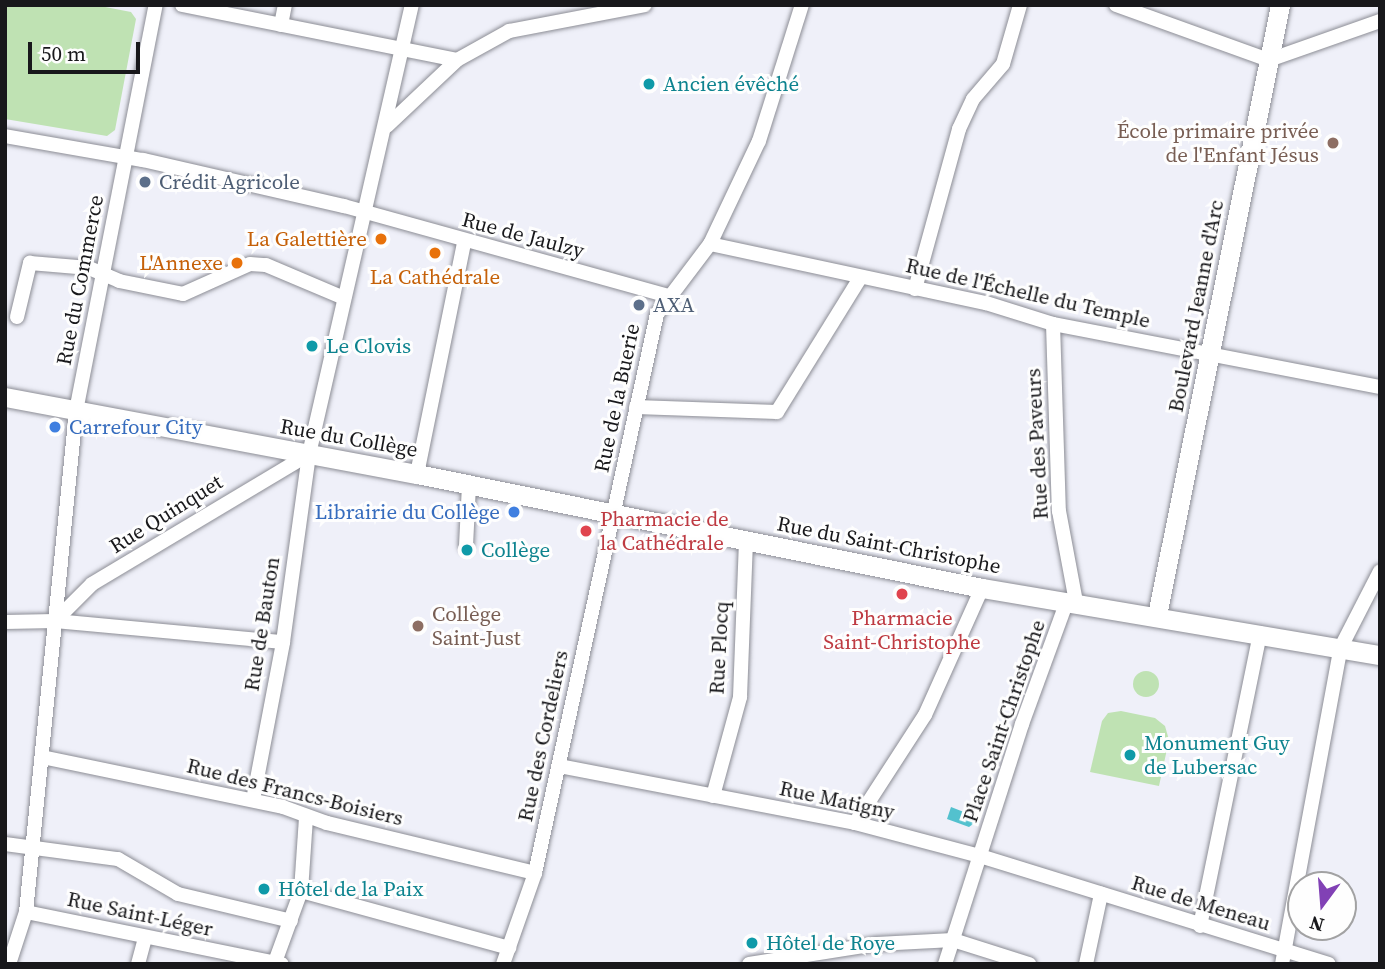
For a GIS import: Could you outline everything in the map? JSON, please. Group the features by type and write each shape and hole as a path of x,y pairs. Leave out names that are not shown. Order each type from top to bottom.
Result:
{"main road":[{"name":"Boulevard Jeanne d'Arc","path":"1157,615 1280,5"},
{"name":"Rue du Collège","path":"5,397 417,474 614,514"},
{"name":"Rue du Saint-Christophe","path":"614,514 982,588 1157,615 1380,655"}],"street":[{"name":"Rue du Commerce","path":"9,964 26,912 76,411 105,277 125,157 156,5"},
{"path":"181,5 457,60"},
{"path":"281,25 285,5"},
{"name":"Rue de Bauton","path":"253,800 283,642 309,454 363,212 405,50 412,5"},
{"path":"386,127 457,60 509,31 645,5"},
{"name":"Rue de la Buerie","path":"614,514 657,314 673,297 710,244 759,141 802,5"},
{"path":"915,289 959,129 972,100 1003,64 1020,5"},
{"path":"1116,5 1150,11 1269,60 1380,21"},
{"name":"Rue de Jaulzy","path":"5,136 125,157 363,212 464,242 673,297"},
{"path":"417,474 464,242"},
{"name":"Rue de l'Échelle du Temple","path":"710,244 986,303 1054,324 1380,387"},
{"path":"17,317 30,263 89,268 105,277 183,294 250,264 266,265 344,298"},
{"path":"636,407 777,412 860,278"},
{"name":"Rue des Paveurs","path":"1054,324 1059,511 1072,602"},
{"name":"Rue Quinquet","path":"55,621 92,584 309,454"},
{"path":"466,546 470,485"},
{"name":"Rue des Cordeliers","path":"503,964 536,873 614,514"},
{"name":"Rue Plocq","path":"713,796 740,697 746,540"},
{"path":"1284,957 1341,647 1380,571"},
{"path":"855,824 926,715 982,588"},
{"name":"Place Saint-Christophe","path":"945,964 1072,602"},
{"path":"5,622 55,621 283,642"},
{"path":"1200,926 1261,633"},
{"name":"Rue des Francs-Boisiers","path":"43,757 253,800 306,817 536,873"},
{"name":"Rue Matigny","path":"559,765 855,824 981,856 1101,894"},
{"path":"279,963 301,891 306,817"},
{"path":"5,844 118,859 178,894 291,921"},
{"path":"301,891 509,948"},
{"path":"1086,964 1101,894"},
{"name":"Rue de Meneau","path":"1101,894 1284,957 1329,964"},
{"name":"Rue Saint-Léger","path":"26,912 244,961 279,963"},
{"path":"138,964 145,937"},
{"path":"749,964 953,940 1029,964"}],"green space":[{"path":"5,5 95,5 131,12 136,19 115,130 107,136 5,119"},
{"path":"1146,671 1155,675 1159,684 1155,693 1146,697 1137,693 1133,684 1137,675"},
{"path":"1121,711 1155,718 1165,726 1169,740 1159,786 1090,772 1102,721 1108,713"}],"water":[{"path":"951,807 974,816 973,824 969,827 947,819"}],"place":[{"name":"Ancien évêché","path":"649,84"},
{"name":"École primaire privée de l'Enfant Jésus","path":"1333,143"},
{"name":"Crédit Agricole","path":"145,182"},
{"name":"La Galettière","path":"381,239"},
{"name":"La Cathédrale","path":"435,253"},
{"name":"L'Annexe","path":"237,263"},
{"name":"AXA","path":"639,305"},
{"name":"Le Clovis","path":"312,346"},
{"name":"Carrefour City","path":"55,427"},
{"name":"Librairie du Collège","path":"514,512"},
{"name":"Pharmacie de la Cathédrale","path":"586,531"},
{"name":"Collège","path":"467,550"},
{"name":"Pharmacie Saint-Christophe","path":"902,594"},
{"name":"Collège Saint-Just","path":"418,626"},
{"name":"Monument Guy de Lubersac","path":"1130,755"},
{"name":"Hôtel de la Paix","path":"264,889"},
{"name":"Hôtel de Roye","path":"752,943"}]}
